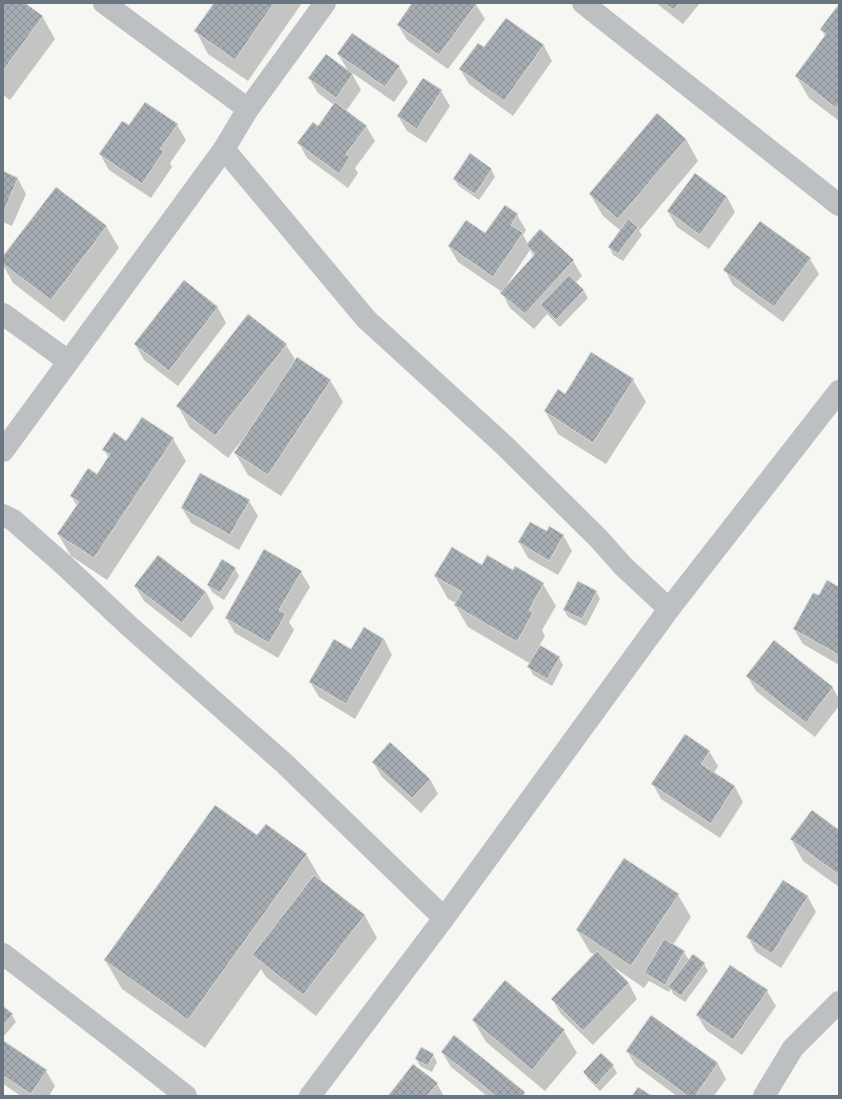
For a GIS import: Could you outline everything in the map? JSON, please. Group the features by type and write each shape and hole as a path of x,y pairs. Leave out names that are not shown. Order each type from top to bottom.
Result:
{"street":[{"path":"104,3 248,109"},
{"path":"3,451 224,149 248,109 325,3"},
{"path":"583,3 839,205"},
{"path":"224,149 366,319 506,447 599,539 623,566 669,609"},
{"path":"3,314 68,361"},
{"path":"310,1096 444,918 669,609 839,391"},
{"path":"3,515 12,520 63,564 130,626 285,764 444,918"},
{"path":"3,954 186,1096"},
{"path":"764,1096 793,1048 839,1002"}],"building":[{"path":"3,3 25,3 43,16 3,71"},
{"path":"214,3 274,3 235,60 194,31"},
{"path":"412,3 477,3 439,55 397,25"},
{"path":"665,3 679,3 674,10"},
{"path":"839,4 839,104 836,108 795,76 826,34 820,29"},
{"path":"506,18 544,45 504,101 459,69 478,43 484,47"},
{"path":"352,33 400,66 385,87 337,54"},
{"path":"326,54 353,74 336,98 308,78"},
{"path":"423,78 442,90 417,129 397,116"},
{"path":"145,102 178,124 160,149 164,151 142,184 99,154 122,121 129,125"},
{"path":"335,102 367,126 346,154 350,157 339,174 297,143 313,122 318,126"},
{"path":"657,113 686,139 618,219 589,194"},
{"path":"470,153 492,169 475,194 453,179"},
{"path":"3,171 18,178 4,211 3,211"},
{"path":"695,173 727,197 700,235 667,211"},
{"path":"56,187 107,226 51,300 3,264 3,256"},
{"path":"505,205 518,214 511,225 523,233 493,277 448,246 466,220 485,233"},
{"path":"628,219 638,227 618,254 608,247"},
{"path":"760,221 811,258 774,307 723,270"},
{"path":"540,229 574,260 525,314 500,293 535,254 526,245"},
{"path":"569,275 584,290 556,320 540,305"},
{"path":"184,280 218,307 169,371 134,344"},
{"path":"248,314 287,344 215,436 176,406"},
{"path":"591,352 634,379 593,443 544,411 558,389 565,394"},
{"path":"297,357 331,380 268,475 234,453"},
{"path":"142,417 174,438 94,558 57,534 79,502 70,496 88,468 97,474 110,454 102,450 114,432 126,441"},
{"path":"200,473 250,500 230,535 181,508"},
{"path":"530,522 547,531 549,526 564,535 549,561 518,542"},
{"path":"452,547 482,565 487,555 513,570 515,566 544,583 529,610 533,613 517,642 454,605 462,592 434,576"},
{"path":"264,549 302,571 279,610 286,614 269,643 225,618"},
{"path":"158,555 206,592 182,623 134,586"},
{"path":"222,559 236,568 220,593 207,585"},
{"path":"827,580 839,587 839,655 793,629 813,593 819,595"},
{"path":"578,581 597,591 582,619 563,610"},
{"path":"364,627 384,639 346,704 309,682 334,639 351,649"},
{"path":"774,640 833,687 806,723 746,676"},
{"path":"540,645 560,657 547,679 527,667"},
{"path":"685,734 710,751 701,764 735,786 711,824 651,784"},
{"path":"390,742 430,779 412,798 372,762"},
{"path":"215,805 257,835 266,824 307,854 188,1020 104,960"},
{"path":"812,810 839,830 839,875 790,839"},
{"path":"624,858 679,894 631,966 576,930"},
{"path":"314,875 365,915 303,995 252,955"},
{"path":"783,880 808,896 772,954 746,937"},
{"path":"664,939 685,951 665,985 644,973"},
{"path":"597,951 629,983 583,1031 551,999"},
{"path":"693,954 705,963 681,996 668,987"},
{"path":"730,965 768,990 733,1040 696,1015"},
{"path":"505,980 565,1030 532,1070 472,1020"},
{"path":"3,1006 13,1014 3,1025"},
{"path":"651,1015 718,1063 695,1096 688,1096 626,1051"},
{"path":"454,1035 525,1092 522,1096 496,1096 441,1052"},
{"path":"4,1041 47,1070 31,1094 3,1076"},
{"path":"421,1047 434,1054 428,1066 415,1059"},
{"path":"601,1053 614,1065 596,1085 583,1072"},
{"path":"413,1064 438,1083 427,1096 388,1096"},
{"path":"638,1087 652,1096 632,1096"}]}
